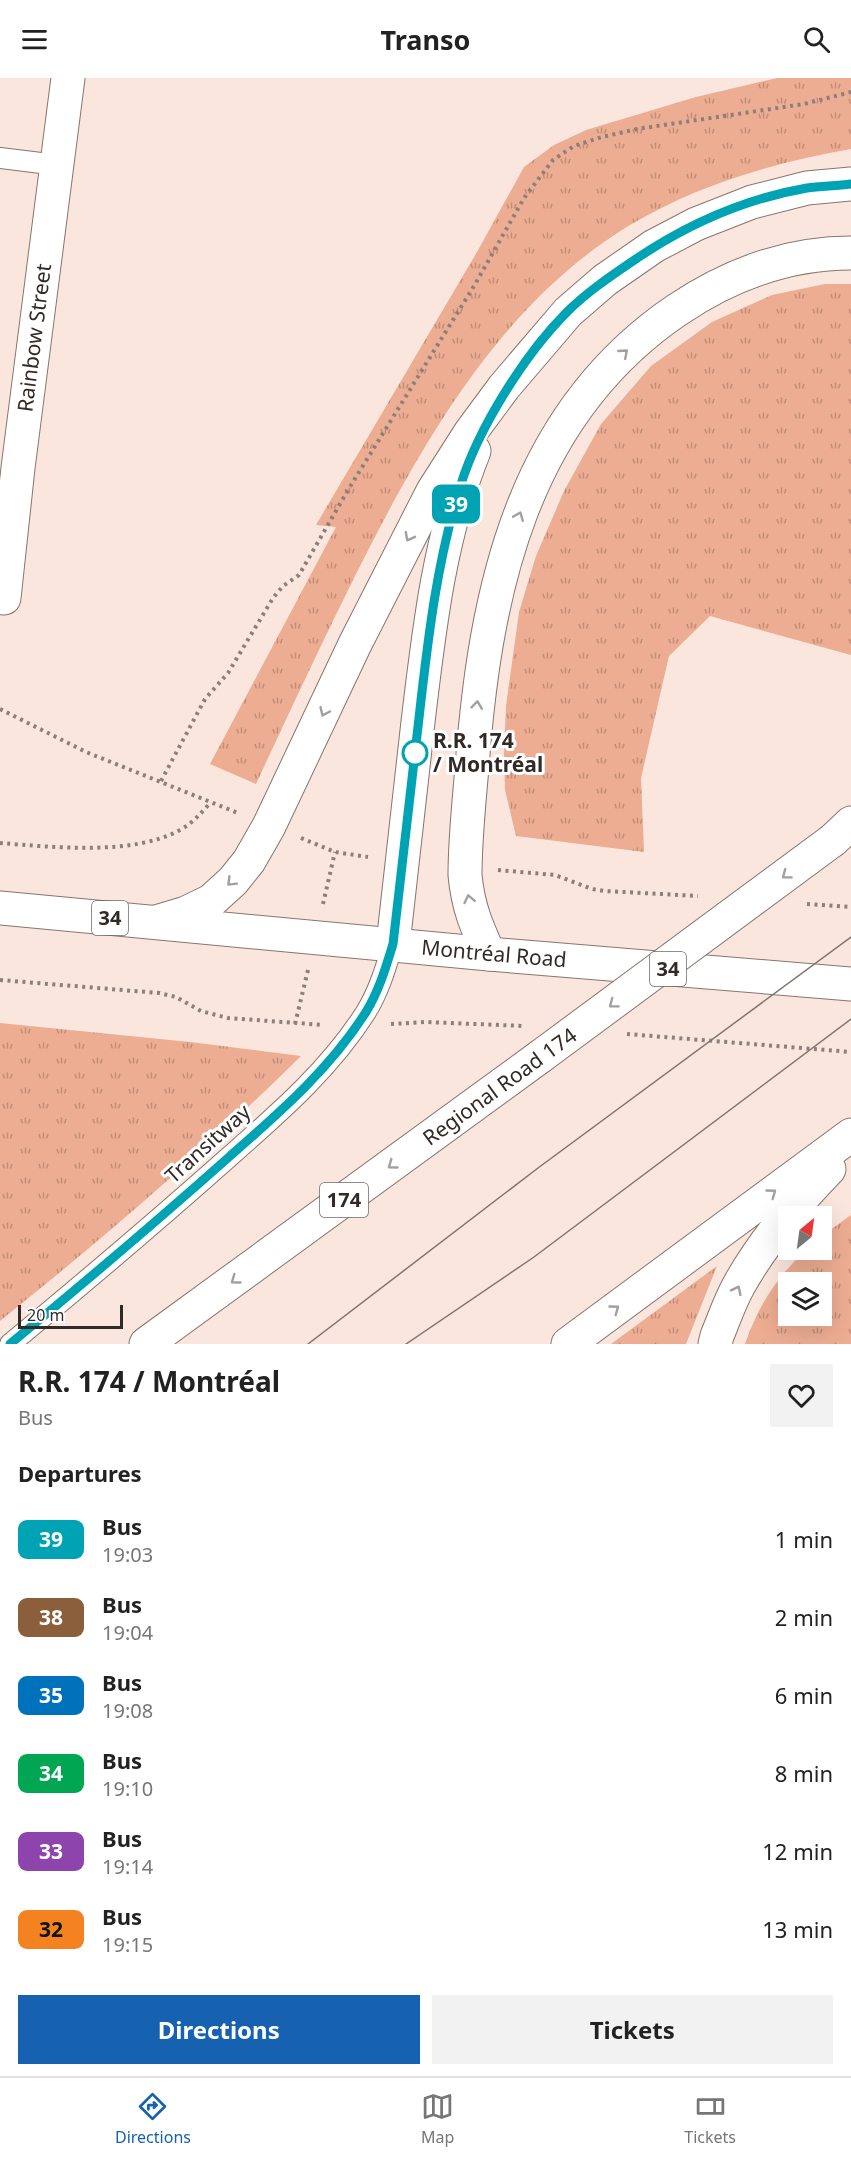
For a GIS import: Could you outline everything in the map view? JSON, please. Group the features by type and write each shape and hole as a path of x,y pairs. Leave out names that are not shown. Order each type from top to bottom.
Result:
{"main road":[{"name":"Rainbow Street","path":"4,598 9,467 57,165 68,78"},
{"path":"156,922 186,913 211,901 233,881 249,861 269,826 355,644 433,491 504,387 568,312 605,280 654,246 696,224 752,202 807,188 851,184"},
{"path":"489,954 467,900 465,875 475,723 494,599 512,534 532,484 556,439 587,393 614,361 658,323 699,295 747,272 791,258 851,253"},
{"path":"393,944 427,645 446,540 462,482 477,444 495,411 535,349"},
{"name":"Regional Road 174","path":"146,1344 542,1056 845,830"},
{"name":"Montréal Road","path":"0,908 489,954 848,984"},
{"path":"568,1344 851,1135"},
{"path":"715,1344 739,1286 768,1240 806,1193 851,1145"}],"lane":[{"path":"0,158 57,165"},
{"name":"Transitway","path":"10,1344 163,1216 323,1070 368,1010 383,977 393,944"}],"path":[{"path":"161,781 205,699 228,673 273,598 299,575 524,198 553,160 574,146 637,129 804,104 851,92"},
{"path":"0,710 86,752 240,814"},
{"path":"0,843 101,849 159,839 195,820 211,802"},
{"path":"300,838 335,852 373,858"},
{"path":"327,886 335,852"},
{"path":"510,871 555,875 592,889 605,891 704,897"},
{"path":"806,904 851,907"},
{"path":"0,980 159,993 176,997 201,1011 228,1018 295,1024 302,995"}],"green space":[{"path":"777,78 851,78 851,149 765,168 683,198 630,225 584,257 542,294 504,335 470,379 438,425 409,473 344,598 256,784 210,764 336,527 316,525 477,252 524,167 554,145 586,130 696,97"},
{"path":"825,284 851,284 851,655 710,616 669,656 641,778 644,852 516,836 505,790 504,755 506,706 519,612 536,556 564,491 601,424 651,366 712,322 772,295"},
{"path":"0,1023 190,1042 301,1056 154,1192 0,1321"},
{"path":"851,1215 851,1344 745,1344 762,1305 778,1281 778,1326 832,1326 832,1272 786,1271 796,1260 832,1260 832,1229"},
{"path":"717,1266 686,1344 611,1344"}],"tram line":[{"path":"308,1344 538,1168 851,937"},
{"path":"406,1344 534,1257 851,1019"}],"bus line":[{"name":"39","path":"10,1344 163,1216 281,1111 323,1070 368,1010 383,977 393,944 427,645 436,585 446,540 462,482 477,444 495,411 535,349 568,312 605,280 654,246 696,224 752,202 807,188 851,184"}],"place":[{"name":"R.R. 174 / Montréal","path":"415,753"}]}
